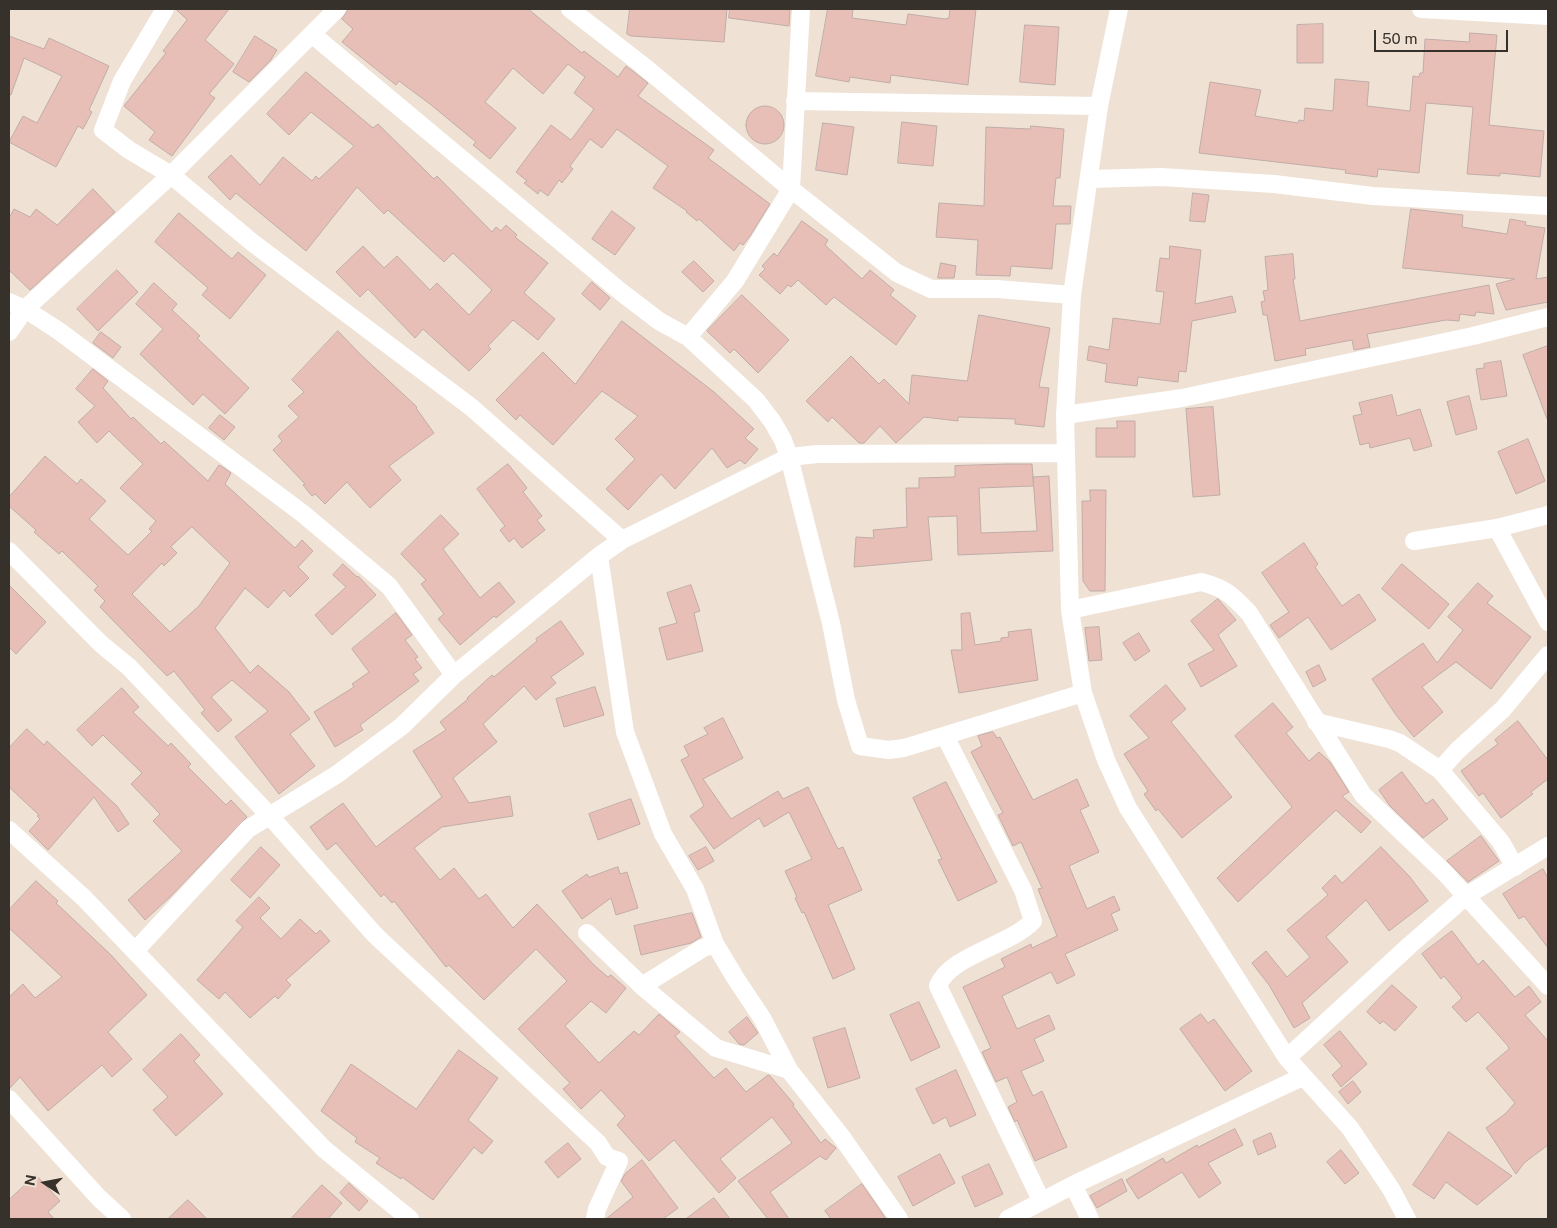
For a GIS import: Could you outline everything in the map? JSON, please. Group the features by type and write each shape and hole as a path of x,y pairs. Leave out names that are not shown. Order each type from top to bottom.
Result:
{"street":[{"path":"165,9 122,81 103,130 129,150 172,175 260,249 471,407 622,540"},
{"path":"9,332 25,309 172,175 337,9"},
{"path":"570,9 641,64 791,189 897,272 931,289 997,289 1072,295"},
{"path":"688,337 735,281 791,189 801,9"},
{"path":"1119,9 1100,106 1072,295 1065,415 1070,610 1083,693 1106,760 1128,808 1287,1058 1350,1128 1407,1219"},
{"path":"1421,9 1530,12 1548,16"},
{"path":"313,35 621,292 659,321 688,337 756,400 772,421 783,440 789,457 832,623 846,700 860,746 888,750 904,748 1083,693"},
{"path":"795,101 1100,106"},
{"path":"1090,179 1161,177 1274,184 1374,196 1548,206"},
{"path":"9,302 25,309 59,331 302,513 389,586 454,675"},
{"path":"1065,415 1182,398 1473,336 1548,317"},
{"path":"135,951 248,829 336,775 402,726 454,675 599,556 622,540 789,457 818,454 1066,453"},
{"path":"1414,541 1497,528 1548,515"},
{"path":"1497,528 1548,622"},
{"path":"9,552 101,644 128,667 269,815 375,935 598,1143 606,1157 619,1161 594,1219"},
{"path":"599,556 625,732 663,834 695,890 716,944 762,1018 789,1070 841,1136 899,1219"},
{"path":"1070,610 1201,582 1220,586 1231,594 1249,613 1363,795 1466,896 1548,986"},
{"path":"1440,770 1457,751 1503,709 1548,655"},
{"path":"1316,722 1394,741 1440,770 1502,842 1515,867"},
{"path":"945,736 1023,890 1033,921 1023,932 955,966 942,976 938,986 1041,1200"},
{"path":"9,830 84,898 324,1150 410,1219"},
{"path":"1287,1058 1466,896 1548,846"},
{"path":"587,933 642,986 716,1048 789,1070"},
{"path":"642,986 703,948 716,944"},
{"path":"1008,1219 1041,1200 1302,1076"},
{"path":"9,1099 99,1198 122,1219"},
{"path":"1073,1185 1090,1219"}],"building":[{"path":"176,9 229,9 205,40 234,64 209,94 215,98 172,156 149,140 155,132 124,106 166,53 163,51 187,20"},
{"path":"349,9 528,9 582,53 584,51 618,77 626,66 648,83 638,96 714,150 708,158 770,204 750,236 743,245 740,243 734,251 699,219 697,221 687,211 653,188 668,166 617,129 602,148 590,139 570,166 573,169 562,183 559,180 548,196 540,190 538,194 524,183 527,181 516,172 551,125 571,140 594,109 574,93 585,77 568,64 543,94 513,68 485,102 516,128 490,159 473,145 476,142 430,104 399,81 396,85 342,42 353,29 342,19"},
{"path":"630,9 727,9 724,42 631,36 627,34"},
{"path":"730,9 790,9 789,26 729,18"},
{"path":"828,9 853,9 852,18 906,25 908,14 945,19 949,18 950,9 976,9 968,85 891,75 890,83 850,77 849,82 816,76"},
{"path":"1323,24 1323,63 1297,63 1297,25"},
{"path":"1025,25 1059,27 1055,85 1020,82"},
{"path":"1470,33 1497,35 1489,125 1544,131 1540,177 1500,173 1500,176 1467,174 1473,107 1426,103 1419,173 1378,169 1377,177 1345,173 1346,170 1199,153 1210,82 1261,90 1255,116 1298,123 1299,120 1304,121 1305,108 1333,111 1335,79 1369,82 1367,106 1410,111 1413,76 1419,77 1420,73 1423,73 1425,39 1469,42"},
{"path":"9,36 44,49 49,38 109,66 89,110 92,112 83,129 78,126 56,167 9,142 23,116 37,123 62,76 24,58 11,95 9,94"},
{"path":"255,36 277,50 270,61 249,82 233,72"},
{"path":"306,72 373,128 378,124 434,179 437,176 492,232 496,227 501,231 506,225 517,235 515,237 548,263 524,293 555,319 538,340 513,320 488,346 491,349 469,371 423,329 415,338 368,289 360,297 336,272 363,246 384,268 397,256 430,290 437,283 469,315 492,290 453,253 444,262 388,210 384,214 357,187 306,251 236,193 230,200 208,177 231,155 260,185 283,157 312,181 316,176 319,179 354,146 311,112 289,135 267,114"},
{"path":"765,106 778,112 784,125 778,138 765,144 752,138 746,125 752,112"},
{"path":"902,122 937,126 933,166 898,163"},
{"path":"823,123 854,127 847,175 816,170"},
{"path":"1031,126 1064,129 1060,178 1056,178 1053,206 1071,206 1070,224 1056,224 1052,269 1011,266 1010,276 976,275 978,240 936,237 939,203 984,206 986,127 1030,129"},
{"path":"93,189 115,212 30,290 9,270 9,218 14,209 30,217 36,209 57,225"},
{"path":"1193,193 1209,195 1205,222 1190,221"},
{"path":"1411,209 1463,215 1462,227 1507,234 1510,219 1526,222 1525,225 1545,228 1536,279 1548,277 1548,302 1506,310 1496,284 1515,279 1403,268"},
{"path":"612,211 635,228 615,255 592,239"},
{"path":"179,213 232,259 238,252 266,275 230,319 202,295 208,288 155,242"},
{"path":"802,221 828,240 825,245 862,279 870,270 894,290 890,295 916,316 896,345 834,297 826,305 798,280 791,287 788,285 780,294 759,275 765,269 762,266 774,253 777,256"},
{"path":"1170,246 1201,250 1195,304 1232,296 1236,312 1192,321 1186,372 1179,371 1178,382 1138,377 1137,386 1105,382 1107,364 1087,360 1089,346 1109,350 1113,318 1160,324 1164,292 1156,291 1160,258 1169,259"},
{"path":"1293,254 1295,279 1293,279 1300,321 1489,285 1494,314 1476,312 1475,316 1460,314 1459,321 1446,320 1367,334 1370,347 1354,350 1352,340 1305,349 1306,355 1275,361 1267,315 1263,315 1261,302 1265,301 1263,291 1268,290 1265,257"},
{"path":"694,261 714,281 703,292 682,272"},
{"path":"941,263 956,266 954,278 938,278"},
{"path":"117,270 138,292 98,331 77,309"},
{"path":"592,282 610,298 600,310 582,294"},
{"path":"154,283 177,304 172,310 200,336 197,338 249,388 225,414 203,394 193,405 140,354 163,329 136,304"},
{"path":"742,295 789,340 758,373 734,349 730,353 707,331"},
{"path":"979,315 1050,328 1039,387 1049,388 1044,427 1015,424 1015,419 958,417 958,421 924,417 896,443 880,426 864,443 859,443 832,417 828,422 806,401 851,356 879,384 884,379 909,404 912,375 967,381"},
{"path":"622,321 714,392 754,429 745,438 758,449 745,464 740,460 727,468 712,448 675,489 661,474 628,510 606,489 635,459 615,439 638,416 602,391 553,445 520,415 516,420 496,400 543,352 575,384"},
{"path":"338,331 417,407 434,433 389,466 401,480 370,508 347,482 325,504 315,494 312,496 303,485 305,484 273,450 282,441 278,436 299,417 288,406 304,392 292,380"},
{"path":"101,332 121,347 113,358 93,343"},
{"path":"1548,346 1548,418 1547,419 1523,355"},
{"path":"1501,361 1507,396 1481,400 1476,369 1484,368 1484,364"},
{"path":"93,369 108,381 103,388 131,419 133,417 161,444 164,441 208,481 219,465 224,468 231,473 225,484 295,548 302,540 313,551 298,567 309,578 290,597 284,590 268,608 245,588 215,628 250,673 258,665 289,692 310,719 290,734 315,766 279,794 235,737 268,711 232,680 211,697 232,720 218,732 201,713 205,710 174,671 167,676 100,607 105,601 94,590 98,586 62,551 59,554 34,532 36,530 9,506 9,497 45,456 77,484 81,479 106,501 89,519 128,555 152,531 149,529 156,521 120,488 143,464 109,431 97,443 78,422 95,406 76,389","holes":["192,527 230,563 199,606 170,632 132,594 162,563 164,566 177,553 171,547"]},
{"path":"1392,395 1397,416 1420,409 1432,446 1414,451 1410,438 1370,448 1369,443 1360,445 1353,416 1362,414 1359,403"},
{"path":"1469,396 1477,429 1456,435 1447,402"},
{"path":"1213,407 1220,495 1193,497 1186,409"},
{"path":"220,415 235,427 224,440 209,428"},
{"path":"1117,421 1135,421 1135,457 1096,457 1096,428 1117,428"},
{"path":"1528,439 1545,481 1516,494 1498,452"},
{"path":"508,464 527,488 523,492 542,516 537,520 545,530 522,548 514,538 509,542 500,530 505,526 477,489"},
{"path":"1032,464 1033,477 1049,476 1053,551 958,555 957,516 928,517 932,560 854,567 856,537 874,538 873,530 907,527 906,488 919,488 919,478 955,477 955,466","holes":["1033,477 1037,531 981,533 979,488 1033,486"]},
{"path":"1090,490 1106,490 1105,591 1090,591 1083,581 1082,501 1090,501"},
{"path":"441,515 459,534 443,549 480,598 499,582 515,602 496,618 494,616 460,645 438,619 444,614 421,584 426,580 401,554"},
{"path":"1304,543 1318,564 1315,567 1342,606 1359,594 1376,620 1331,650 1308,617 1279,638 1270,625 1289,612 1262,573"},
{"path":"343,564 358,576 376,595 332,635 315,615 346,587 333,575"},
{"path":"1402,564 1449,604 1429,629 1382,589"},
{"path":"1478,583 1493,596 1487,603 1531,637 1491,689 1456,662 1422,687 1443,712 1414,737 1396,715 1372,679 1423,643 1437,663 1463,630 1448,617"},
{"path":"9,585 46,622 16,654 9,647"},
{"path":"691,585 700,611 694,613 703,651 667,660 659,628 677,623 667,593"},
{"path":"1218,599 1236,620 1218,635 1237,666 1201,687 1188,664 1214,650 1191,621"},
{"path":"396,613 412,635 405,640 418,657 415,659 422,668 413,674 419,681 360,725 363,730 335,747 314,712 354,687 352,684 369,672 352,649"},
{"path":"970,613 975,645 1001,641 1001,638 1009,637 1008,632 1031,629 1038,680 959,693 951,650 962,650 961,614"},
{"path":"561,621 584,654 551,677 556,683 536,700 524,686 483,724 497,742 453,778 469,803 510,796 513,816 442,827 414,848 440,880 454,868 479,899 486,894 513,928 537,904 595,966 608,977 611,975 626,988 606,1013 591,1001 565,1026 599,1063 634,1031 639,1035 659,1014 680,1032 675,1036 714,1078 726,1068 746,1092 768,1075 770,1076 794,1104 793,1106 821,1143 825,1139 836,1148 826,1160 820,1156 770,1192 789,1219 768,1219 738,1181 792,1143 772,1117 720,1159 736,1178 719,1193 674,1140 649,1161 617,1125 625,1116 601,1090 581,1109 563,1089 570,1083 518,1029 567,981 536,949 484,1000 449,965 446,967 394,901 392,903 384,894 381,897 336,843 327,850 310,827 343,803 376,847 442,797 413,751 446,730 440,722 468,699 492,675 494,677 537,641 536,639"},
{"path":"1099,627 1102,660 1089,661 1085,628"},
{"path":"1139,633 1150,651 1135,661 1123,643"},
{"path":"1319,665 1326,680 1313,687 1306,672"},
{"path":"1166,685 1186,709 1171,722 1232,797 1182,838 1158,809 1156,811 1144,794 1148,791 1124,754 1149,738 1130,716"},
{"path":"595,687 604,715 564,727 556,699"},
{"path":"122,688 139,707 133,712 168,746 171,743 191,764 188,767 226,805 231,800 247,817 170,897 145,920 128,900 182,851 153,821 160,814 131,784 142,773 103,735 92,746 77,730"},
{"path":"1273,703 1293,727 1286,733 1309,761 1319,752 1330,762 1349,792 1342,796 1371,822 1361,833 1336,810 1238,902 1217,878 1292,807 1235,736"},
{"path":"723,718 743,758 703,779 731,819 778,791 783,799 808,787 838,849 843,847 862,890 828,905 855,969 833,979 804,912 802,913 795,898 797,897 785,871 812,859 789,812 764,827 759,818 714,849 690,816 704,806 681,760 689,756 684,746 708,734 704,728"},
{"path":"1518,721 1548,760 1548,779 1531,792 1533,794 1501,818 1483,793 1479,796 1461,771 1498,744 1495,740"},
{"path":"27,729 44,745 47,741 117,806 129,824 118,832 94,797 48,850 29,831 40,819 37,816 39,815 9,787 9,748"},
{"path":"993,732 997,738 1000,737 1033,800 1077,779 1089,806 1080,810 1099,852 1069,866 1087,909 1114,896 1120,910 1111,914 1118,930 1065,954 1075,975 1057,984 1051,972 1002,996 1017,1029 1049,1015 1055,1029 1034,1039 1044,1061 1021,1071 1033,1096 1042,1091 1067,1147 1035,1161 1017,1120 1015,1122 1008,1107 1017,1102 1007,1077 996,1082 982,1052 991,1048 963,987 1005,967 1001,959 1031,944 1032,948 1057,936 1038,889 1042,888 1021,842 1013,846 998,815 1003,813 971,752 982,746 978,736"},
{"path":"1402,772 1426,804 1433,799 1448,819 1423,838 1390,806 1379,790"},
{"path":"946,782 997,882 958,901 938,860 942,859 913,798"},
{"path":"631,799 640,824 598,840 589,814"},
{"path":"1481,836 1499,861 1468,882 1447,861"},
{"path":"261,847 280,865 250,898 231,880"},
{"path":"706,847 714,861 698,870 689,856"},
{"path":"1381,847 1410,877 1428,901 1389,931 1366,900 1326,937 1348,962 1302,1003 1310,1018 1294,1028 1269,985 1252,963 1266,951 1287,977 1310,957 1287,930 1328,895 1322,888 1335,875 1342,883"},
{"path":"618,867 620,874 627,872 638,908 616,915 611,898 582,919 562,891 587,874 589,877"},
{"path":"1543,869 1548,878 1548,948 1524,916 1519,919 1503,894"},
{"path":"36,881 58,901 56,903 111,955 147,995 108,1032 132,1059 112,1077 102,1065 48,1111 20,1077 9,1089 9,997 23,984 35,998 62,977 9,928 9,910"},
{"path":"259,897 270,908 260,918 281,939 300,919 316,934 320,930 330,941 286,980 291,985 278,999 275,996 250,1018 225,992 219,999 197,980 243,927 236,921"},
{"path":"692,913 701,937 691,943 641,955 634,926"},
{"path":"1452,931 1478,965 1483,960 1515,997 1529,986 1541,1002 1525,1015 1548,1041 1548,1145 1524,1163 1516,1174 1486,1128 1505,1114 1515,1103 1486,1068 1509,1049 1508,1046 1478,1012 1466,1022 1452,1007 1462,998 1444,976 1441,979 1422,954"},
{"path":"1392,985 1417,1007 1395,1031 1383,1021 1380,1024 1367,1012"},
{"path":"919,1002 940,1047 911,1061 890,1015"},
{"path":"1201,1014 1208,1023 1214,1019 1252,1071 1225,1091 1180,1029"},
{"path":"747,1017 758,1033 744,1045 739,1044 729,1032"},
{"path":"845,1028 860,1078 828,1088 813,1038"},
{"path":"1340,1031 1367,1064 1341,1087 1332,1075 1342,1066 1324,1045"},
{"path":"181,1034 200,1055 194,1061 223,1094 176,1136 153,1110 168,1097 143,1070"},
{"path":"459,1050 498,1078 468,1120 493,1141 482,1154 474,1147 433,1200 402,1177 401,1179 376,1163 380,1158 355,1142 357,1138 321,1111 351,1064 416,1109"},
{"path":"956,1070 976,1115 950,1127 946,1117 933,1124 916,1089"},
{"path":"1353,1081 1361,1092 1348,1104 1339,1092"},
{"path":"1235,1129 1243,1145 1208,1163 1221,1183 1199,1198 1182,1172 1138,1199 1126,1180 1163,1158 1166,1163 1197,1145 1198,1147"},
{"path":"1449,1132 1512,1176 1477,1205 1446,1182 1434,1199 1413,1185"},
{"path":"1271,1133 1276,1147 1258,1155 1253,1141"},
{"path":"568,1143 581,1159 558,1178 545,1162"},
{"path":"1341,1150 1359,1173 1345,1184 1327,1162"},
{"path":"940,1154 955,1183 913,1206 898,1177"},
{"path":"642,1160 678,1208 663,1219 606,1219 633,1197 621,1181 625,1174"},
{"path":"989,1164 1003,1194 975,1207 962,1177"},
{"path":"36,1175 60,1201 48,1212 54,1219 9,1219 9,1200"},
{"path":"1122,1179 1127,1191 1097,1208 1090,1196"},
{"path":"349,1183 368,1201 359,1211 340,1193"},
{"path":"862,1184 886,1219 831,1219 825,1211"},
{"path":"322,1185 342,1203 328,1219 291,1219"},
{"path":"714,1198 730,1219 686,1219"},
{"path":"188,1200 207,1219 168,1219"}]}
